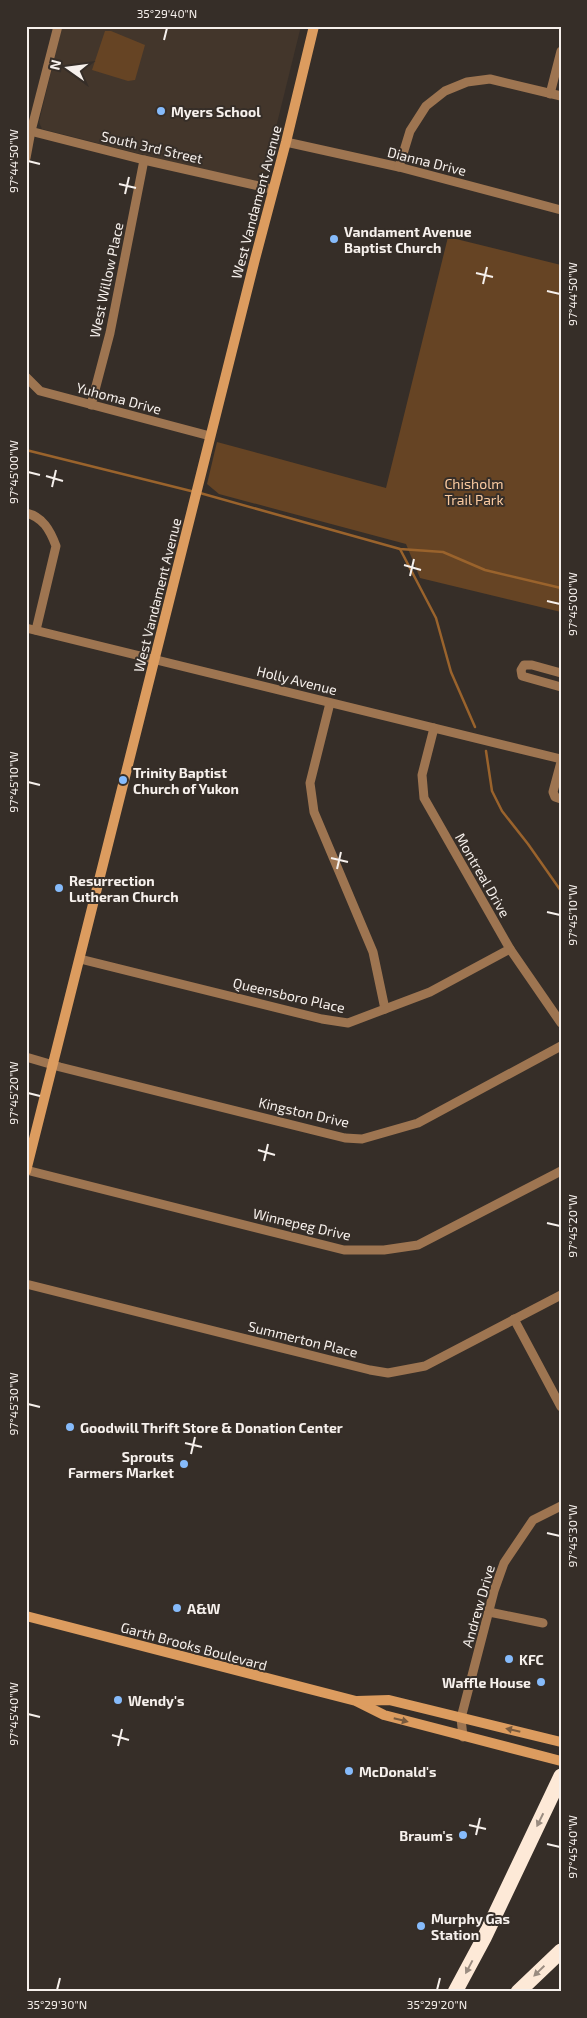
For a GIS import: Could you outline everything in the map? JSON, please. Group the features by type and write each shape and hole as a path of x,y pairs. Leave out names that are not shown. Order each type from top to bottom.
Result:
{"highway":[{"path":"455,1992 484,1938 561,1776"},
{"path":"518,1992 561,1951"}],"street":[{"path":"26,158 28,131 58,26"},
{"name":"West Vandament Avenue","path":"26,1171 314,26"},
{"path":"550,94 561,50"},
{"path":"399,167 410,131 426,106 445,91 467,82 490,79 561,96"},
{"name":"South 3rd Street","path":"28,131 272,189"},
{"name":"Dianna Drive","path":"286,142 399,167 561,210"},
{"name":"West Willow Place","path":"91,405 110,333 144,160"},
{"name":"Yuhoma Drive","path":"26,377 40,390 210,436"},
{"path":"26,512 45,523 52,534 56,546 31,629"},
{"name":"Holly Avenue","path":"31,629 561,761"},
{"path":"561,672 532,665 524,665 521,670 522,676 527,679 561,688"},
{"path":"330,703 310,783 311,799 314,812 373,952 385,1009"},
{"name":"Montreal Drive","path":"434,728 422,775 424,798 510,949 561,1023"},
{"path":"561,761 553,792 555,797 561,799"},
{"name":"Queensboro Place","path":"80,959 322,1019 348,1023 430,992 510,949"},
{"name":"Kingston Drive","path":"26,1056 60,1067 344,1138 362,1139 418,1123 561,1046"},
{"name":"Winnepeg Drive","path":"26,1171 344,1250 384,1250 418,1245 561,1171"},
{"name":"Summerton Place","path":"26,1284 388,1373 425,1366 561,1295"},
{"path":"514,1319 561,1407"},
{"name":"Andrew Drive","path":"463,1737 461,1718 504,1562 533,1520 561,1506"},
{"path":"490,1612 543,1623"},
{"name":"Garth Brooks Boulevard","path":"26,1616 356,1701 384,1715 561,1761"},
{"name":"Garth Brooks Boulevard","path":"356,1701 389,1700 561,1742"}],"shaded area":[{"name":"Myers School","path":"62,26 301,26 264,176 258,181 250,182 42,129 39,122"}],"green space":[{"path":"105,31 111,31 145,45 135,80 128,81 92,70"},
{"name":"Chisholm Trail Park","path":"448,237 561,265 561,612 420,578 406,544 219,494 207,484 217,442 386,488"}],"waterway":[{"path":"26,450 195,492"},
{"path":"200,493 400,549 443,552 485,570 561,588"},
{"path":"400,549 436,618 451,672 475,727"},
{"path":"486,751 492,791 502,811 561,891"}],"place":[{"name":"Myers School","path":"161,111"},
{"name":"Vandament Avenue Baptist Church","path":"334,239"},
{"name":"Trinity Baptist Church of Yukon","path":"123,780"},
{"name":"Resurrection Lutheran Church","path":"59,888"},
{"name":"Goodwill Thrift Store & Donation Center","path":"70,1427"},
{"name":"Sprouts Farmers Market","path":"184,1464"},
{"name":"A&W","path":"177,1608"},
{"name":"KFC","path":"509,1659"},
{"name":"Waffle House","path":"541,1682"},
{"name":"Wendy's","path":"118,1700"},
{"name":"McDonald's","path":"349,1771"},
{"name":"Braum's","path":"463,1835"},
{"name":"Murphy Gas Station","path":"421,1926"}]}
